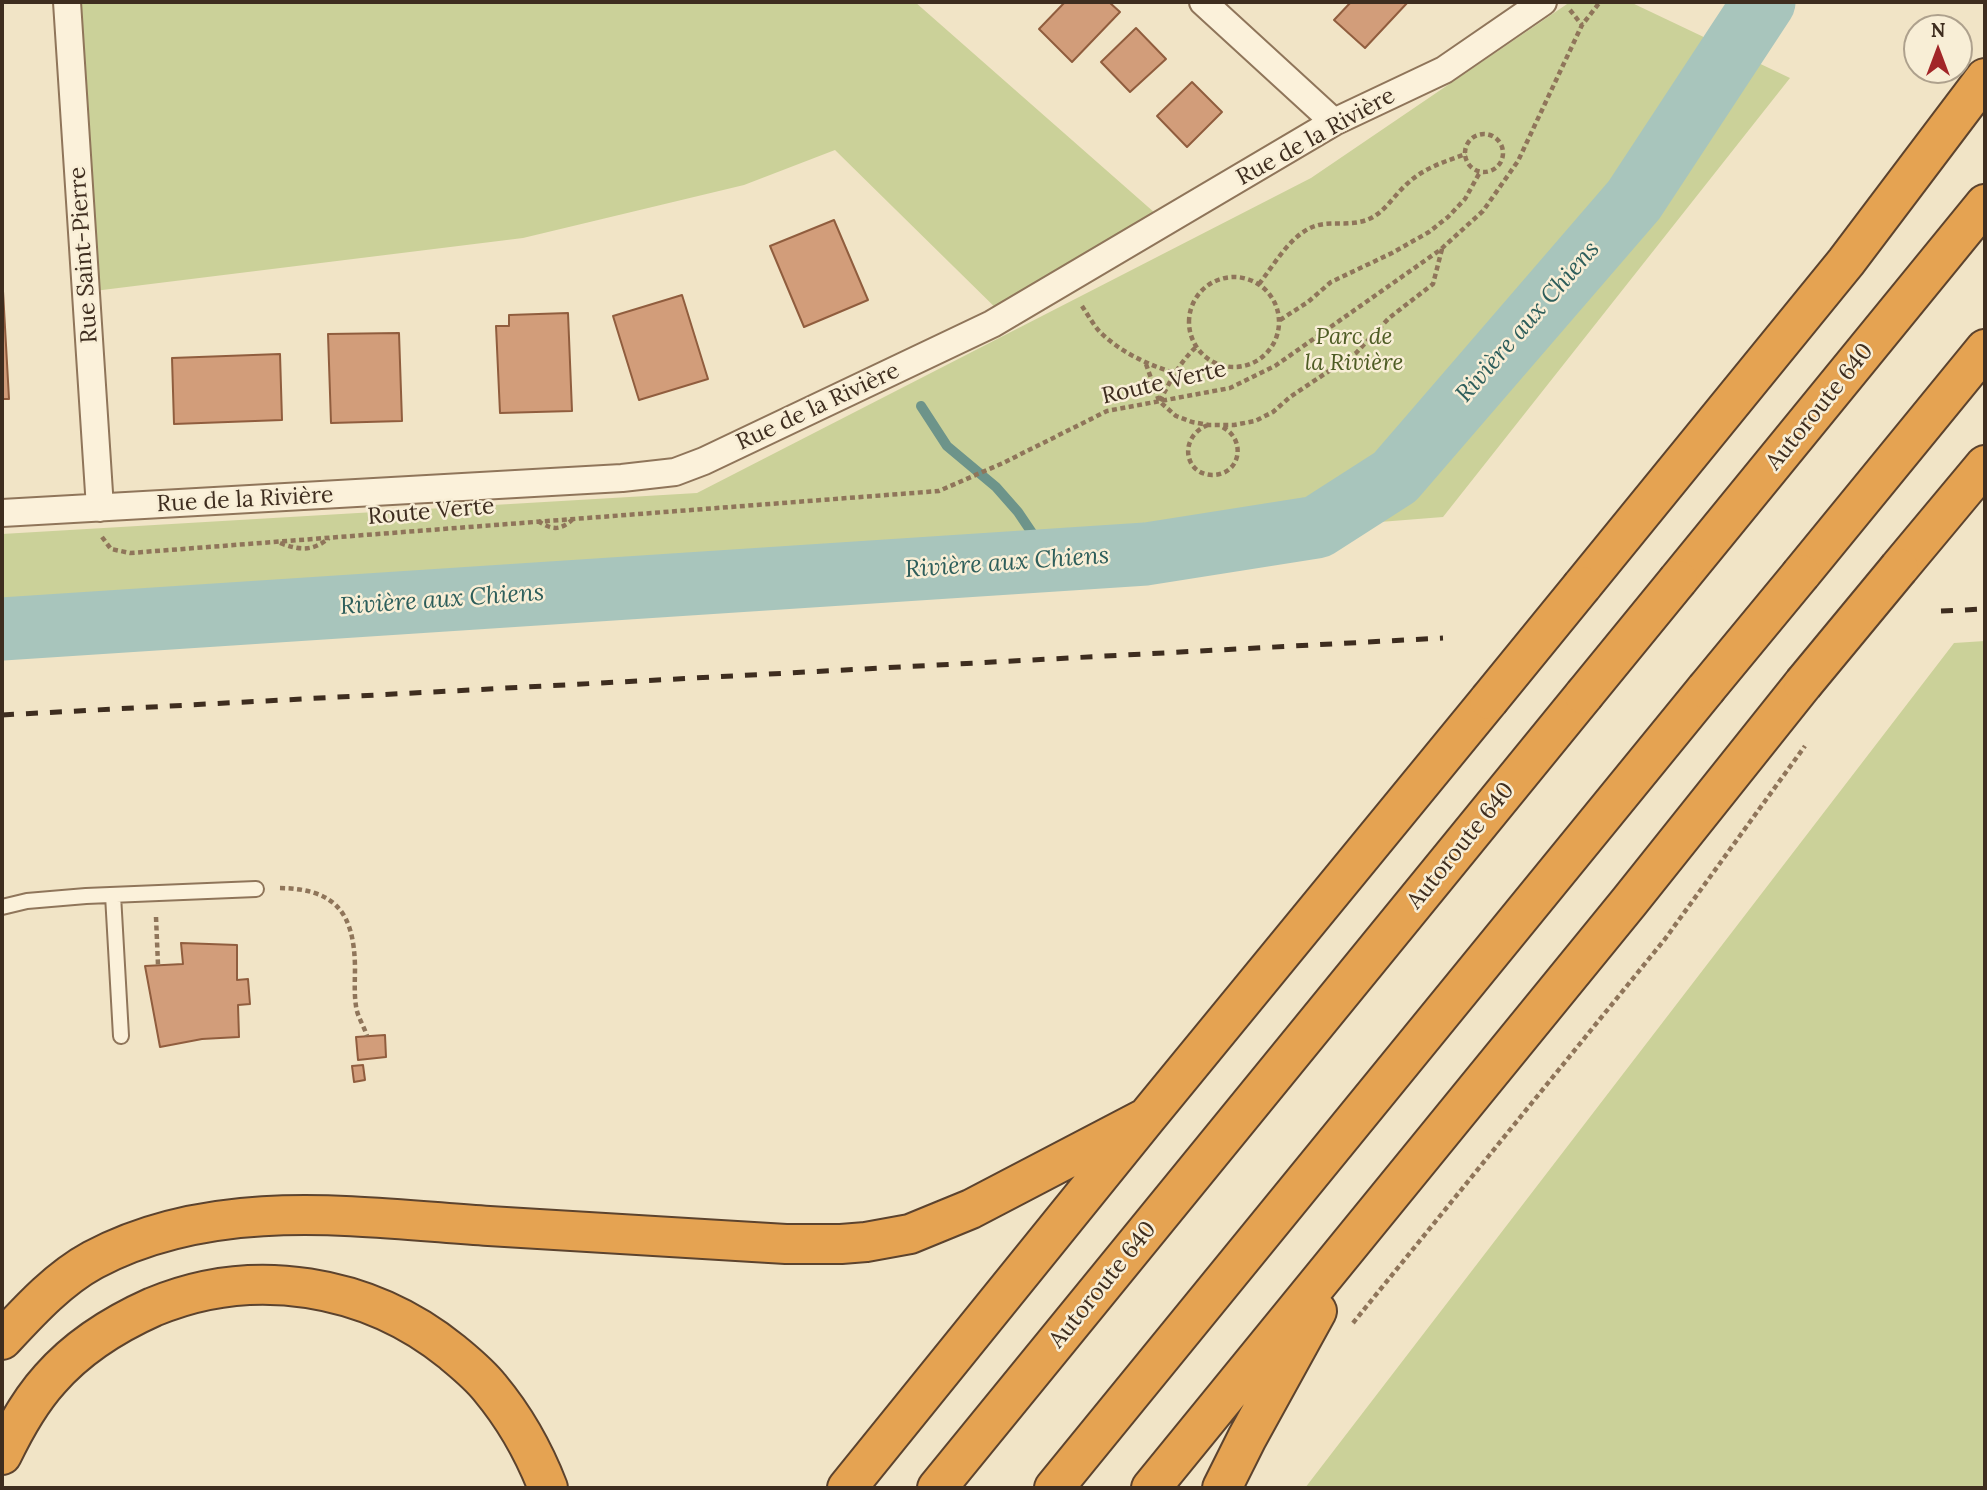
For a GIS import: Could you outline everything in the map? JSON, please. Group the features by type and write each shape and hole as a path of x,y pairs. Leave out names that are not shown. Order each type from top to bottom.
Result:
{"highway":[{"path":"847,1488 1846,262 1985,78"},
{"name":"Autoroute 640","path":"937,1488 1985,204"},
{"path":"1055,1488 1985,349"},
{"path":"1150,1488 1629,902 1803,684 1985,465"},
{"path":"2,1340 49,1292 92,1260 128,1244 189,1225 220,1219 296,1215 786,1244 866,1242 910,1234 953,1218 1147,1117"},
{"path":"1222,1488 1364,1225"},
{"path":"2,1455 28,1409 50,1379 73,1356 134,1315 200,1291 268,1284 304,1286 341,1294 407,1320 466,1363 489,1387 530,1447 548,1488"}],"street":[{"name":"Rue Saint-Pierre","path":"67,2 100,508"},
{"path":"1203,2 1334,122"},
{"name":"Rue de la Rivière","path":"2,513 622,478 675,472 704,461 992,324 1334,122 1444,70 1542,2"}],"lane":[{"path":"2,907 27,901 256,889"},
{"path":"113,895 121,1036"}],"path":[{"name":"Route Verte","path":"100,508 102,537 111,550 130,553 537,521 548,528 564,527 573,518 939,491 1003,463 1107,411 1230,388 1275,366 1443,247 1483,211 1518,161 1583,25 1600,2"},
{"path":"1479,135 1492,136 1501,144 1502,162 1493,170 1480,172 1470,165 1465,154 1469,142 1479,135"},
{"path":"1259,284 1288,246 1315,225 1363,222 1376,216 1408,182 1422,172 1465,154"},
{"path":"1280,320 1308,302 1331,282 1429,232 1448,217 1465,198 1480,172"},
{"path":"1146,364 1159,401 1176,416 1209,425 1255,421 1273,412 1290,397 1356,353 1389,318 1433,284 1443,247"},
{"path":"1232,276 1246,278 1270,293 1280,320 1279,334 1261,359 1248,366 1232,368 1216,364 1196,347 1189,328 1189,312 1195,298 1205,286 1217,279 1232,276"},
{"path":"1066,282 1100,332 1146,364 1174,373"},
{"path":"1159,401 1174,373 1196,347"},
{"path":"1209,425 1194,433 1189,441 1188,454 1199,471 1207,474 1222,473 1233,466 1238,455 1237,442 1228,429 1218,425"},
{"name":"Route Verte","path":"275,541 296,549 318,547 329,538"},
{"path":"1348,1330 1665,940 1805,746"},
{"path":"256,889 283,888 317,893 330,899 341,913 351,927 356,1008 368,1036"},
{"path":"155,893 158,965"}],"green space":[{"path":"67,2 915,2 1172,228 1012,324 835,150 744,185 523,238 86,292"},
{"name":"Parc de la Rivière","path":"1570,2 1630,2 1790,78 1443,517 2,631 2,534 697,493 1311,178"},
{"path":"1985,641 1985,1488 1305,1488 1954,643"}],"building":[{"path":"1065,2 1109,2 1120,12 1072,62 1039,29"},
{"path":"1351,2 1408,2 1365,48 1334,20"},
{"path":"1136,28 1166,59 1130,92 1101,62"},
{"path":"1192,82 1222,112 1187,147 1157,116"},
{"path":"834,220 868,300 804,327 770,246"},
{"path":"2,273 9,399 2,399"},
{"path":"682,295 708,379 639,400 613,316"},
{"path":"568,313 572,411 500,413 496,326 509,326 509,315"},
{"path":"399,333 402,421 331,423 328,334"},
{"path":"280,354 282,420 174,424 172,358"},
{"path":"181,943 237,945 237,980 248,979 250,1004 238,1005 239,1037 202,1039 160,1047 145,966 183,964"},
{"path":"385,1035 386,1057 358,1060 356,1037"},
{"path":"363,1065 365,1080 354,1082 352,1066"}],"waterway":[{"name":"Rivière aux Chiens","path":"2,629 1146,554 1317,527 1395,477 1634,200 1764,2"},
{"path":"921,406 947,446 996,487 1018,512 1051,561"}],"railway":[{"path":"1941,611 1985,609"},
{"path":"2,715 1443,638"}]}
